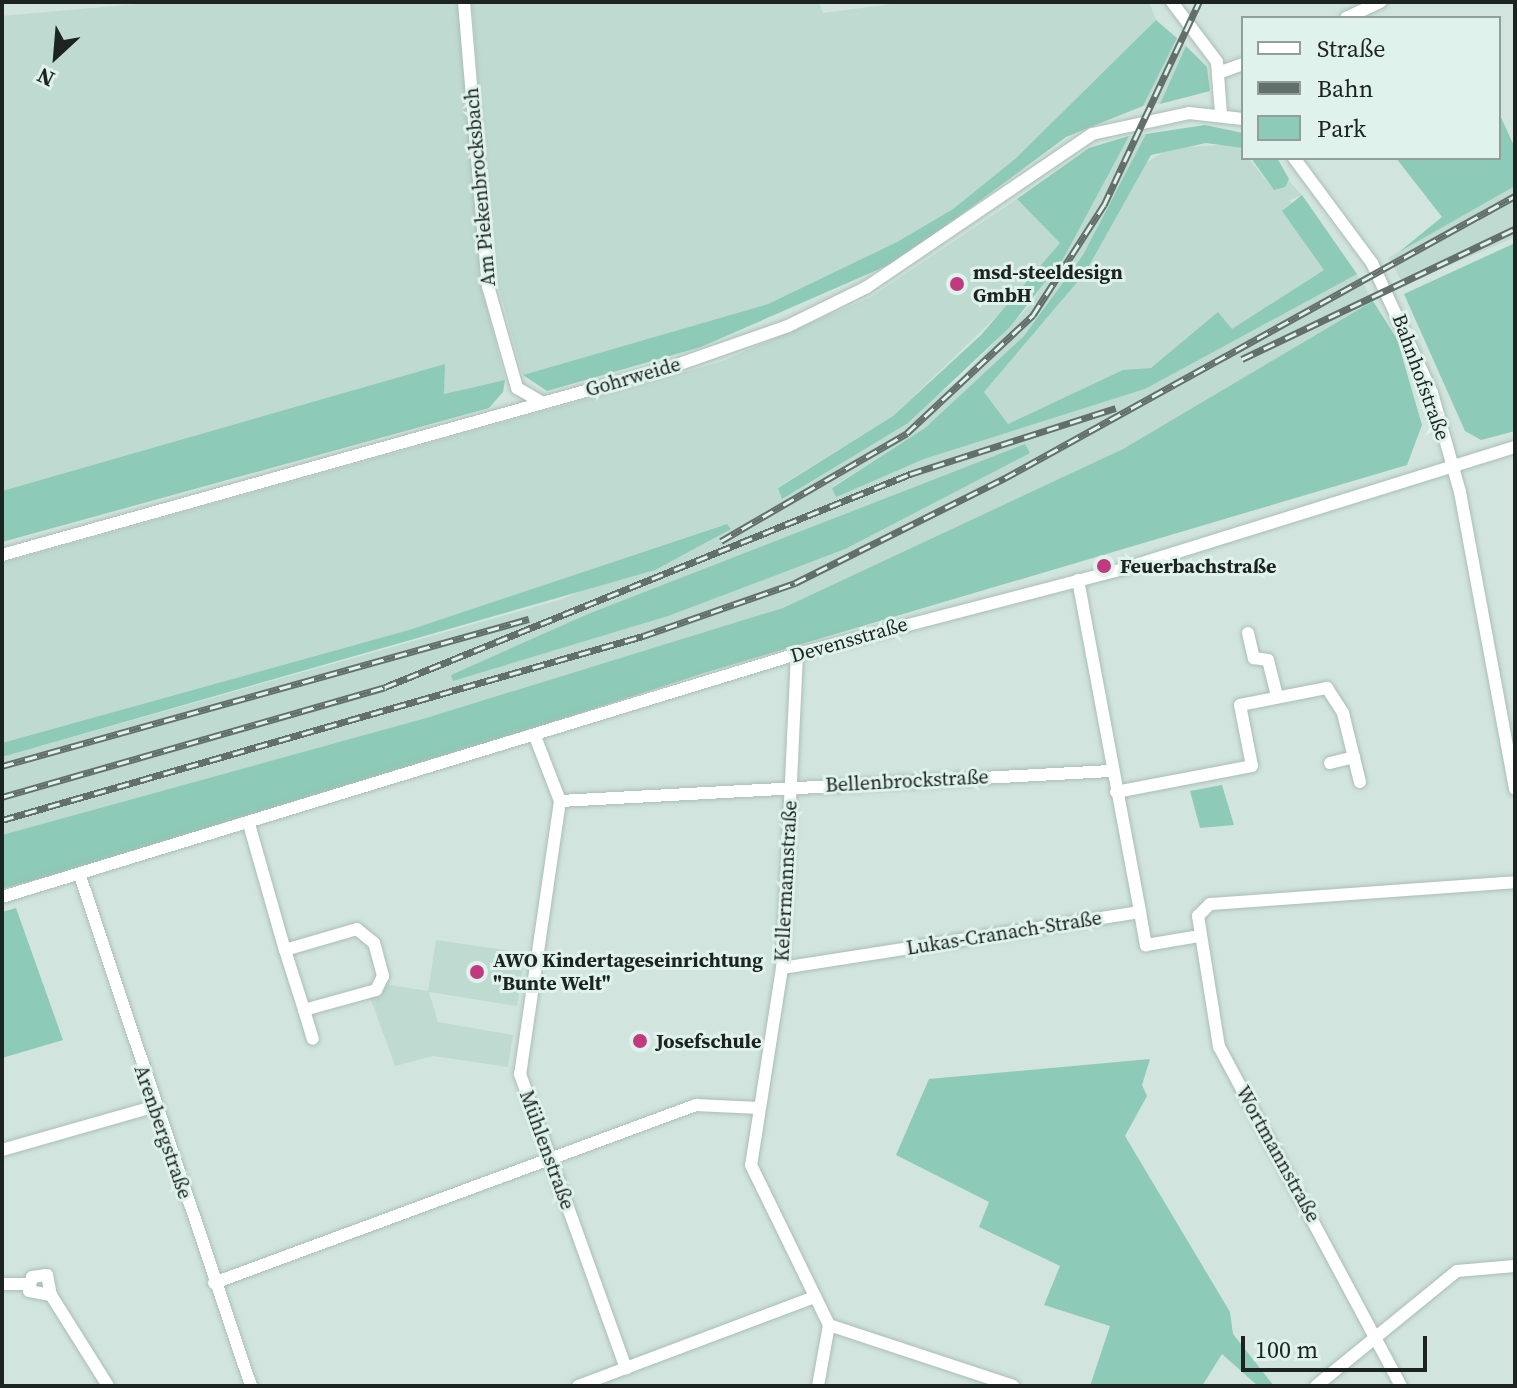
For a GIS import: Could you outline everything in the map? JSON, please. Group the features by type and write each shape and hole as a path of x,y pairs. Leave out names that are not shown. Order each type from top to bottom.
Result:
{"street":[{"name":"Am Piekenbrocksbach","path":"464,2 488,286 517,388 541,402"},
{"path":"1172,2 1221,72 1221,114 1241,119"},
{"path":"1350,16 1381,2"},
{"path":"1221,72 1241,65"},
{"name":"Gohrweide","path":"2,555 541,402 788,326 935,245 1092,134 1221,114"},
{"name":"Bahnhofstraße","path":"1295,160 1398,310 1452,465 1515,447"},
{"path":"1452,465 1515,789"},
{"name":"Devensstraße","path":"2,897 536,739 797,654 1078,580 1452,465"},
{"path":"1078,580 1111,771 1146,945 1200,936"},
{"path":"1248,633 1254,658 1268,660 1277,697"},
{"name":"Kellermannstraße","path":"797,654 782,968 751,1165 829,1325"},
{"path":"1116,792 1252,766 1240,705 1327,688 1343,713 1360,782"},
{"name":"Mühlenstraße","path":"536,739 560,801 520,1074 626,1368"},
{"path":"1330,763 1354,757"},
{"name":"Bellenbrockstraße","path":"560,801 1111,771"},
{"path":"249,824 313,1039"},
{"name":"Arenbergstraße","path":"80,876 153,1107 251,1386"},
{"name":"Wortmannstraße","path":"1401,1386 1377,1332 1219,1047 1200,936 1201,909 1515,882"},
{"name":"Lukas-Cranach-Straße","path":"782,968 1140,912"},
{"path":"285,950 357,929 374,943 383,976 376,990 304,1010"},
{"path":"214,1283 549,1156 696,1105 759,1108"},
{"path":"2,1150 153,1107"},
{"path":"1316,1386 1377,1332 1457,1271 1515,1266"},
{"path":"2,1284 28,1284 47,1275 51,1295 108,1386"},
{"path":"28,1284 35,1297 51,1295"},
{"path":"578,1386 815,1297"},
{"path":"818,1386 829,1325 1013,1386"}],"shaded area":[{"path":"159,2 458,2 481,285 505,380 444,394 444,365 2,491 2,16"},
{"path":"472,2 819,2 823,13 907,2 1149,2 1156,20 1015,159 953,209 897,242 768,304 523,375 494,270"},
{"path":"1177,38 1186,46 1160,104 1143,106"},
{"path":"1146,134 1083,255 1024,336 925,428 832,487 836,496 924,459 1145,389 1349,275 1357,274 1373,301 1123,449 784,608 426,718 2,835 2,757 563,599 726,524 409,630 2,743 2,563 720,362 871,297 1017,199 1060,243 1026,288 893,416 778,487 783,499 959,380 1032,303 1129,136"},
{"path":"1237,144 1241,149 1241,160 1250,160 1274,190 1288,180 1302,195 1290,200 1324,270 1232,330 1219,313 1151,368 1123,371 1008,424 984,392 1085,273 1144,164 1170,148"},
{"path":"1515,186 1515,237 1404,285 1388,258"},
{"path":"436,940 525,953 517,1006 429,992 438,1022 513,1035 508,1067 433,1056 395,1066 370,997 384,984 428,991"}],"green space":[{"path":"1156,20 1177,38 1143,106 1066,137 900,260 701,347 547,391 523,375 768,304 897,242 953,209 1015,159"},
{"path":"1186,46 1207,67 1210,91 1160,104"},
{"path":"1501,117 1515,148 1515,186 1399,252 1442,217 1398,160 1501,160"},
{"path":"1205,125 1241,133 1241,148 1206,143 1151,155 1085,273 984,392 1008,424 1123,370 1151,368 1218,312 1232,329 1324,270 1282,211 1302,195 1357,274 1145,389 924,459 836,497 832,488 925,428 1024,336 1083,255 1146,134"},
{"path":"1129,136 1063,259 1010,327 908,423 782,499 778,488 893,416 981,335 1060,243 1017,199 1089,148"},
{"path":"1252,160 1278,160 1289,179 1285,187 1274,190"},
{"path":"1515,243 1515,431 1481,440 1465,431 1404,294"},
{"path":"1373,301 1397,339 1422,425 1407,465 704,673 245,822 2,889 2,835 426,718 783,608 1123,449"},
{"path":"445,364 444,394 505,380 503,392 489,408 2,542 2,491"},
{"path":"1025,444 1030,453 845,549 668,616 453,681 451,675 588,614"},
{"path":"727,524 731,529 655,570 2,757 2,743 409,630"},
{"path":"1222,785 1234,825 1200,828 1190,791"},
{"path":"16,908 63,1040 2,1058 2,912"},
{"path":"1150,1059 1142,1085 1147,1096 1125,1136 1230,1312 1233,1334 1274,1386 1258,1386 1222,1354 1202,1386 1090,1386 1110,1326 1044,1305 1060,1266 979,1227 989,1202 896,1155 929,1079"}],"railway":[{"path":"721,541 907,433 1033,315 1104,205 1199,2"},
{"path":"2,820 643,636 795,583 1005,478 1515,196"},
{"path":"1242,359 1515,229"},
{"path":"2,797 385,687 910,474 1116,408"},
{"path":"2,766 529,619"}],"place":[{"name":"msd-steeldesign GmbH","path":"957,284"},
{"name":"Feuerbachstraße","path":"1104,566"},
{"name":"AWO Kindertageseinrichtung \"Bunte Welt\"","path":"477,972"},
{"name":"Josefschule","path":"640,1041"}]}
